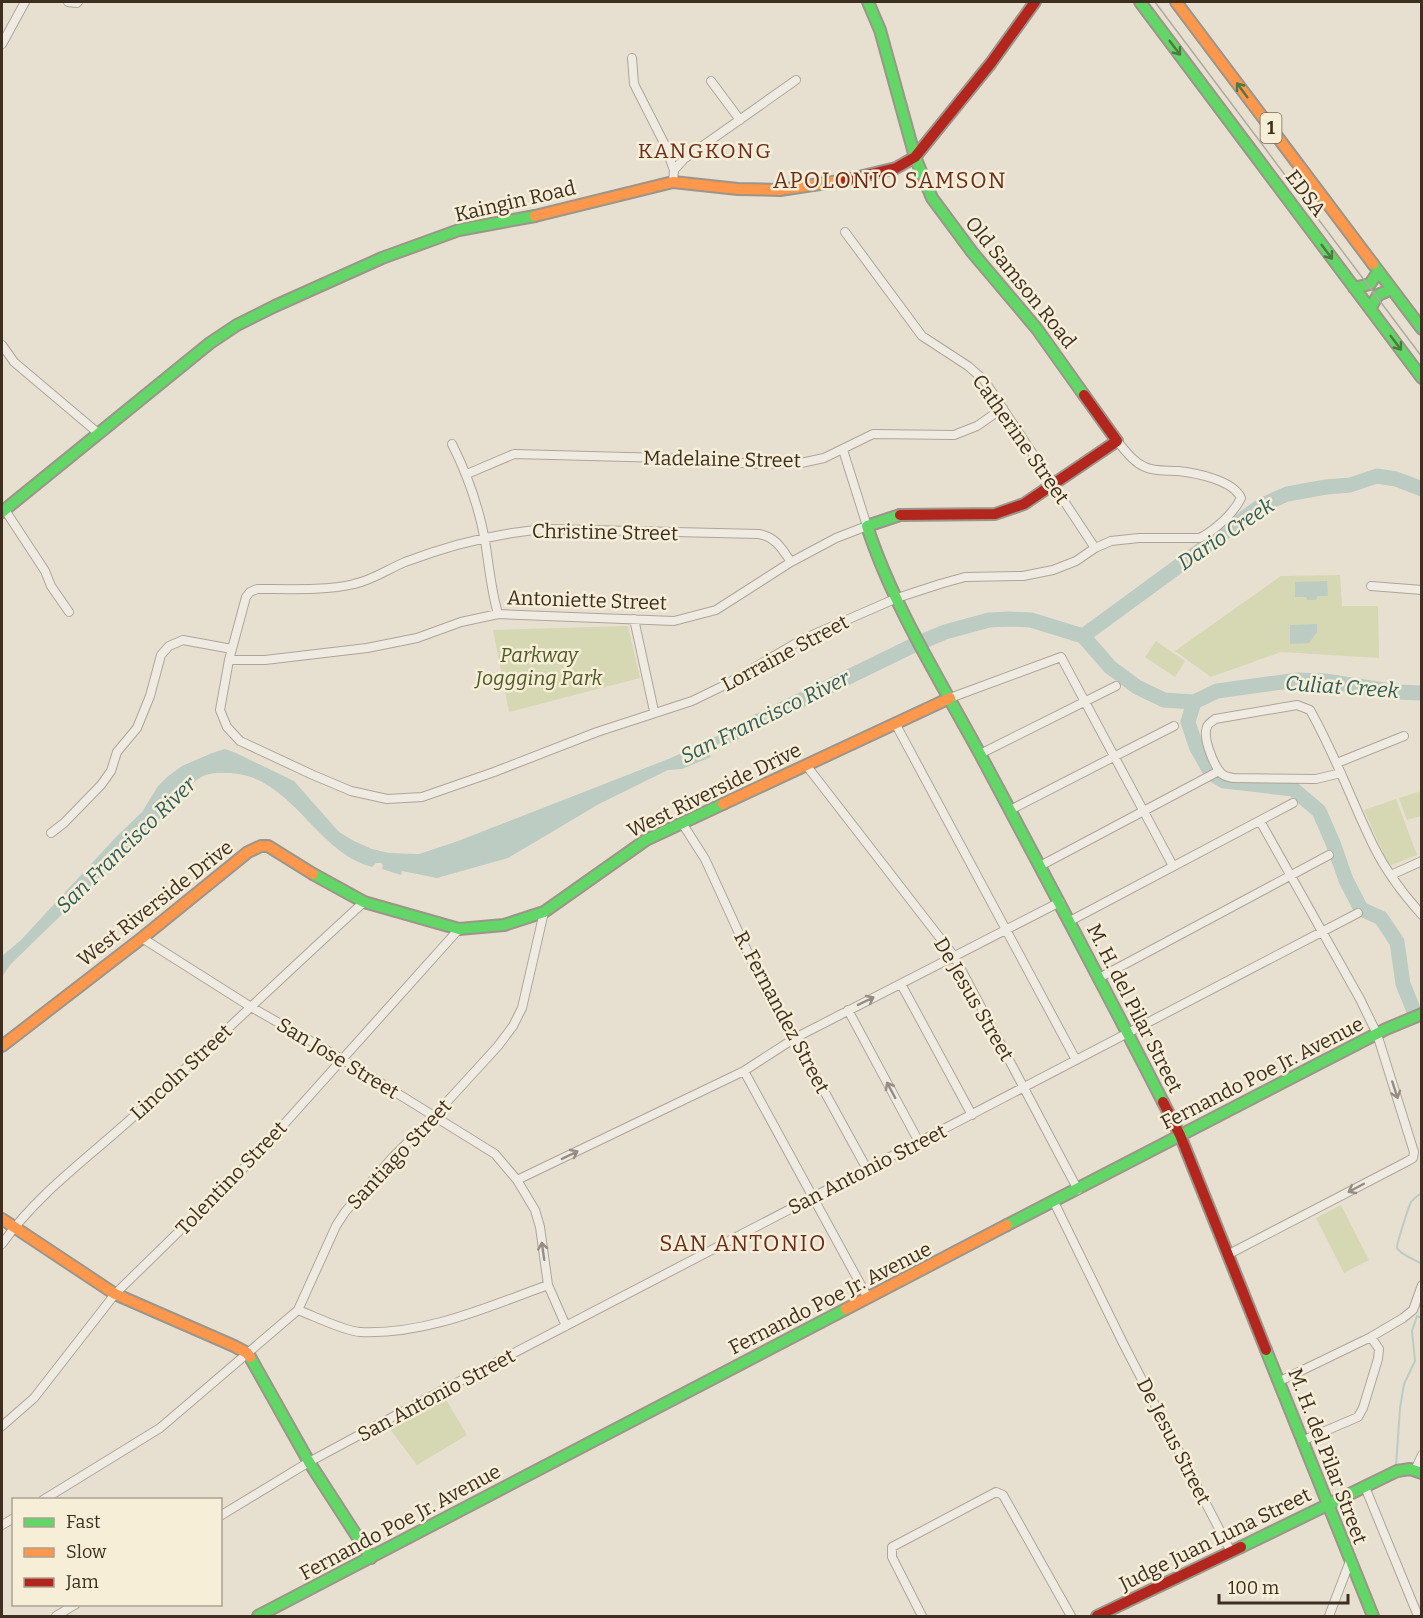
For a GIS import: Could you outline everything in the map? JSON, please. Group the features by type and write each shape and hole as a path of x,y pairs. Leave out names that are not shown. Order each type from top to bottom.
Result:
{"main road":[{"name":"Old Samson Road","path":"868,2 879,30 915,157 927,188 942,213 1007,296 1037,329 1117,441"},
{"name":"Kaingin Road","path":"3,511 210,343 237,325 275,306 382,258 459,230 556,212 673,176 738,189 780,190 815,186 896,168 915,157 924,148 992,63 1035,2"},
{"name":"EDSA","path":"1140,2 1422,378"},
{"name":"EDSA","path":"1176,2 1422,329"},
{"path":"1354,288 1370,284 1378,272"},
{"path":"1370,309 1376,296 1392,289"},
{"name":"Antoniette Street","path":"867,526 904,514 996,514 1024,504 1117,441"},
{"name":"M. H. del Pilar Street","path":"867,526 877,557 897,598 1060,902 1180,1135 1373,1617"},
{"name":"West Riverside Drive","path":"2,1046 142,938 248,852 261,846 273,848 364,902 459,928 504,925 544,912 646,840 950,698"},
{"name":"Fernando Poe Jr. Avenue","path":"258,1617 1180,1135 1418,1015"},
{"path":"2,1219 115,1294 247,1353 256,1365 309,1462 371,1558"},
{"name":"Judge Juan Luna Street","path":"1097,1617 1230,1550 1403,1468 1418,1471"}],"street":[{"path":"2,44 25,2"},
{"path":"68,2 78,2"},
{"path":"632,58 634,84 664,143 673,176"},
{"path":"673,176 684,159 796,80"},
{"path":"711,81 740,120"},
{"name":"Catherine Street","path":"845,232 922,336 968,366 984,380 1095,548"},
{"path":"2,345 14,362 98,433"},
{"name":"Madelaine Street","path":"467,474 514,454 665,458 758,464 801,463 824,458 873,434 954,435 977,426 1003,408"},
{"name":"Lorraine Street","path":"229,660 220,710 227,727 240,741 351,791 387,800 422,797 654,711 692,701 725,685 803,639 897,598 965,577 1023,576 1053,570 1076,561 1095,548 1111,541 1200,537 1209,533 1233,510 1241,498 1232,486 1199,474 1151,470 1142,466 1117,441"},
{"path":"452,444 467,474 484,538 498,614"},
{"path":"843,450 867,526"},
{"path":"3,511 45,571 51,586 69,612"},
{"name":"Antoniette Street","path":"229,660 265,660 368,648 417,638 461,622 498,614 674,621 716,610 791,562 836,538 867,526"},
{"name":"Christine Street","path":"232,649 246,597 257,589 354,585 404,562 484,538 520,531 549,528 759,534 776,541 791,562"},
{"path":"1371,586 1422,590"},
{"path":"634,619 654,711"},
{"path":"51,833 101,785 111,771 117,752 137,728 150,696 161,655 169,646 183,640 232,649 229,660"},
{"name":"West Riverside Drive","path":"950,698 1061,657 1085,702"},
{"path":"980,754 1116,686"},
{"path":"1085,702 1173,866"},
{"path":"1341,773 1316,779 1225,777 1217,772 1205,732 1208,724 1215,719 1297,705 1310,710 1337,764 1374,847 1391,875 1422,915"},
{"path":"895,723 1076,1060"},
{"path":"1010,810 1174,726"},
{"path":"1337,764 1404,736"},
{"name":"De Jesus Street","path":"806,765 954,956 1078,1190"},
{"path":"1040,867 1217,772"},
{"path":"1070,921 1293,803"},
{"path":"1229,1254 1413,1158 1413,1147 1377,1034 1260,821"},
{"name":"R. Fernandez Street","path":"682,823 705,859 765,990 795,1038 867,1169"},
{"path":"1099,978 1329,855"},
{"path":"1391,875 1422,861"},
{"name":"Lincoln Street","path":"2,1244 13,1228 53,1187 133,1117 364,902"},
{"path":"517,1180 744,1071 795,1038 1060,902"},
{"name":"Santiago Street","path":"46,1498 160,1428 298,1310 336,1226 345,1212 392,1158 498,1046 513,1026 522,1008 544,912"},
{"name":"San Antonio Street","path":"222,1515 309,1462 1358,912"},
{"name":"Tolentino Street","path":"2,1426 34,1398 115,1294 251,1161 459,928"},
{"name":"San Jose Street","path":"142,938 251,1007 342,1059 495,1154 517,1180 535,1210 540,1227 548,1285 566,1326"},
{"path":"901,984 972,1115"},
{"path":"848,1010 919,1142"},
{"path":"744,1071 868,1298"},
{"name":"De Jesus Street","path":"1054,1202 1123,1343 1230,1550"},
{"path":"298,1310 355,1331 403,1329 452,1320 548,1285"},
{"path":"1280,1381 1371,1337 1413,1310 1422,1285"},
{"path":"1304,1440 1358,1418 1378,1359 1379,1349 1371,1337"},
{"path":"1418,1471 1422,1455"},
{"path":"1365,1487 1418,1617"},
{"path":"922,1617 892,1557 892,1547 994,1492 1003,1495 1071,1617"},
{"path":"1329,1617 1350,1561"},
{"path":"56,1617 74,1606"}],"green space":[{"path":"1340,575 1342,606 1378,606 1379,658 1281,652 1211,677 1175,651 1281,576"},
{"name":"Parkway Joggging Park","path":"628,626 640,678 509,712 493,630"},
{"path":"1156,641 1185,661 1175,677 1145,657"},
{"path":"1421,791 1421,816 1407,820 1399,798"},
{"path":"1396,799 1417,855 1389,866 1364,810"},
{"path":"1341,1205 1369,1260 1344,1273 1316,1218"},
{"path":"441,1391 467,1435 417,1465 384,1421"}],"water":[{"path":"1327,581 1328,596 1317,596 1316,600 1295,597 1295,582"},
{"path":"1317,624 1317,632 1309,643 1290,644 1290,625"},
{"path":"767,712 769,717 741,738 726,745 721,743 708,749 711,757 682,769 668,770 599,804 508,858 437,878 402,871 401,875 382,869 381,863 376,863 372,867 352,859 335,847 287,800 270,787 252,777 230,773 206,775 190,786 171,808 10,965 2,977 2,956 21,940 142,812 158,786 182,766 212,753 225,749 294,781 339,832 354,841 389,853 419,854 671,758"}],"waterway":[{"name":"Dario Creek","path":"1083,636 1262,505 1287,494 1350,485 1377,476 1396,479 1422,489"},
{"name":"San Francisco River","path":"752,724 945,632 989,620 1009,619 1031,620 1083,636 1110,667 1137,687 1164,700 1194,702 1217,691 1297,680 1325,681 1397,692 1422,693"},
{"name":"San Francisco River","path":"1194,702 1188,722 1196,746 1211,773 1224,781 1293,789 1319,811 1346,880 1361,909 1381,918 1397,942 1403,984 1416,1016"},
{"name":"San Francisco River","path":"1422,1193 1411,1202 1397,1248 1404,1255 1422,1264"},
{"name":"San Francisco River","path":"1396,1466 1404,1384 1415,1361 1412,1331 1417,1316 1422,1318"}],"tram line":[{"path":"1155,2 1422,357"}],"traffic: fast":[{"path":"868,2 880,30 915,157 932,198 972,252 1037,329 1084,395"},
{"path":"1140,2 1422,378"},
{"path":"2,512 210,343 237,325 382,258 459,230 535,216"},
{"path":"1373,264 1422,329"},
{"path":"1354,288 1370,284 1378,272"},
{"path":"1370,309 1378,295 1392,289"},
{"path":"900,515 867,526 877,555 918,642 980,754 1163,1102"},
{"path":"313,874 364,902 459,929 504,925 544,912 646,840 723,804"},
{"path":"1007,1225 1386,1029 1422,1014"},
{"path":"258,1616 846,1309"},
{"path":"1266,1350 1373,1616"},
{"path":"250,1357 309,1462 371,1558"},
{"path":"1241,1547 1397,1471 1410,1469 1422,1473"}],"traffic: slow":[{"path":"1176,2 1373,264"},
{"path":"535,216 673,182 738,189 780,190 846,180"},
{"path":"723,804 950,698"},
{"path":"2,1046 142,938 248,852 261,846 268,846 313,874"},
{"path":"2,1219 115,1294 234,1346 250,1357"},
{"path":"846,1309 1007,1225"}],"traffic: jam":[{"path":"846,180 896,168 915,157 991,63 1035,2"},
{"path":"900,515 995,514 1024,504 1117,441 1084,395"},
{"path":"1163,1102 1180,1135 1266,1350"},
{"path":"1097,1616 1241,1547"}],"district":[{"name":"KANGKONG","path":"705,151"},
{"name":"APOLONIO SAMSON","path":"890,180"},
{"name":"SAN ANTONIO","path":"743,1243"}],"water label":[{"name":"Culiat Creek","path":"1342,687"}]}
